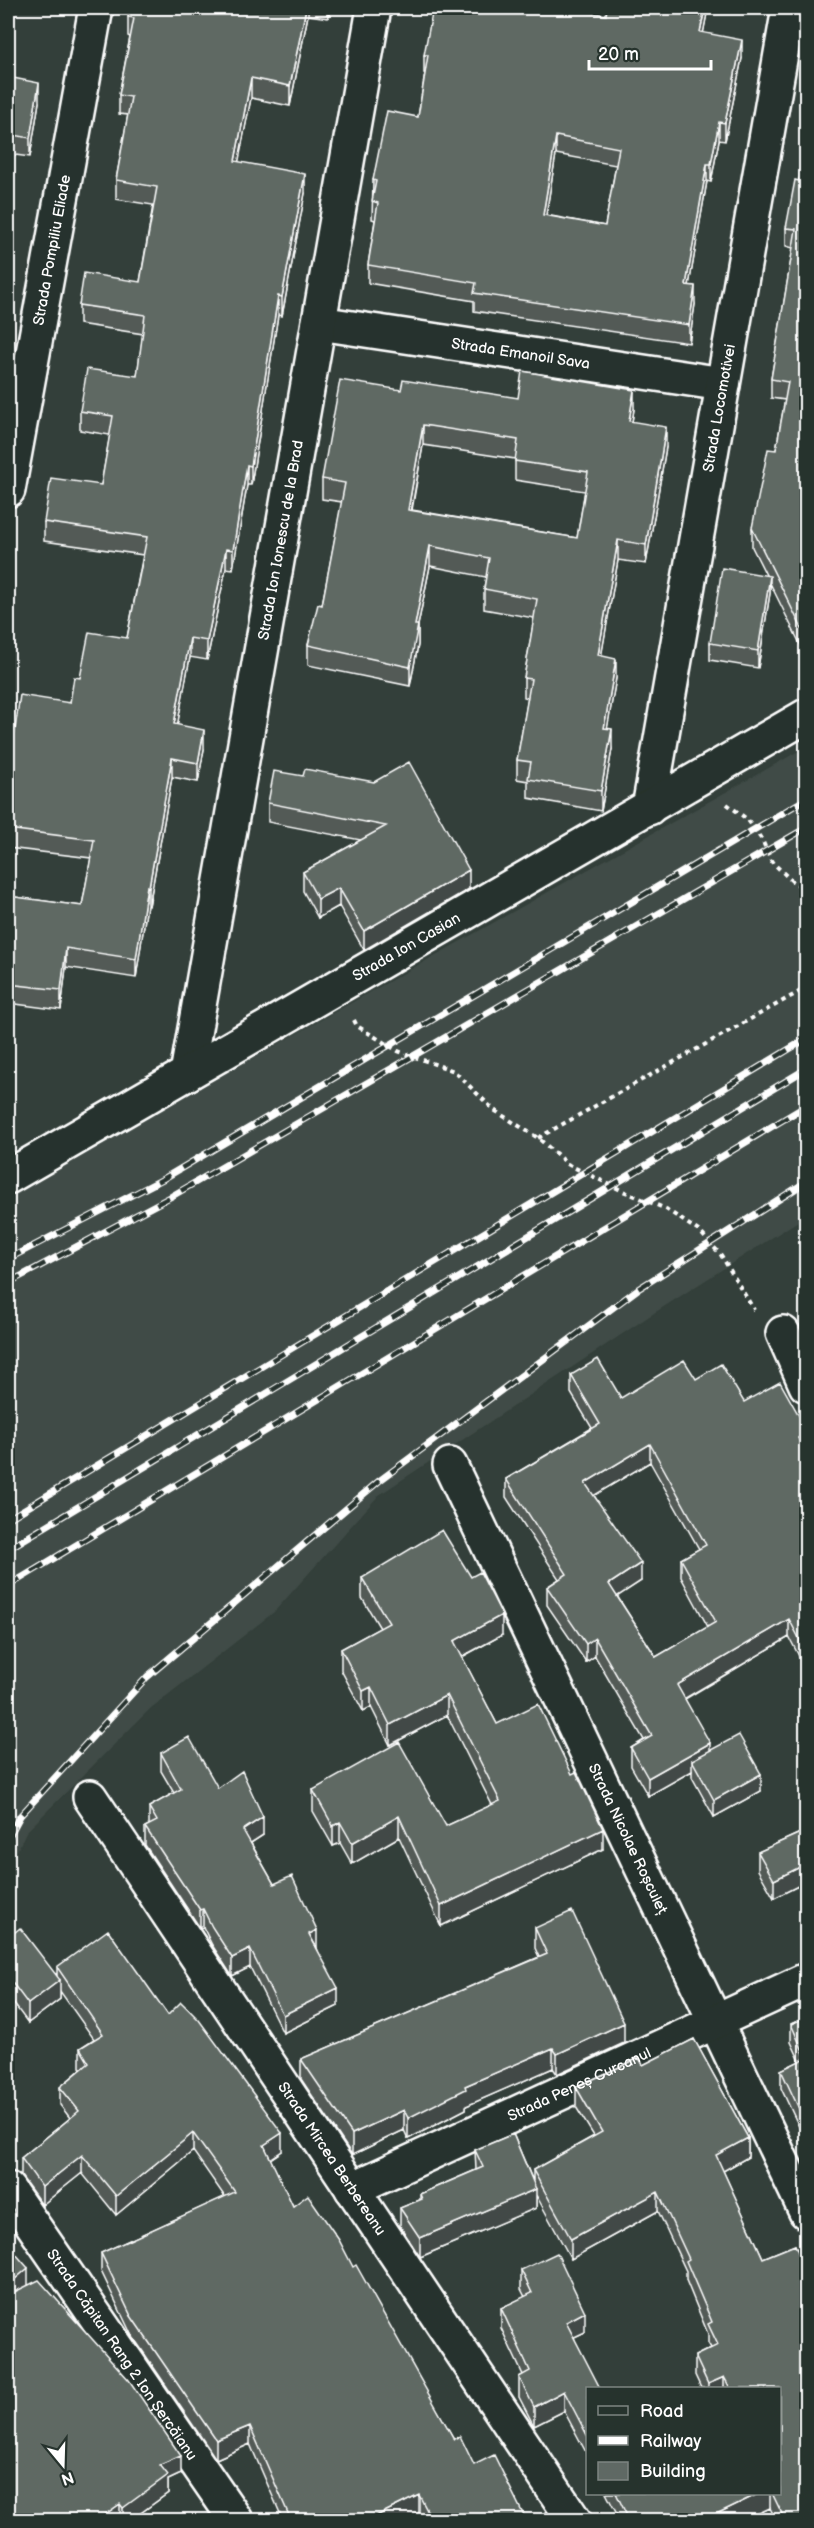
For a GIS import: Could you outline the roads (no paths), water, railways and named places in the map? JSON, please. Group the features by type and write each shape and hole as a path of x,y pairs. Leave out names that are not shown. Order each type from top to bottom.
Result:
{"street":[{"name":"Strada Pompiliu Eliade","path":"8,490 96,8"},
{"name":"Strada Ion Ionescu de la Brad","path":"187,1074 374,8"},
{"name":"Strada Locomotivei","path":"649,808 789,8"},
{"name":"Strada Emanoil Sava","path":"319,323 723,384"},
{"name":"Strada Ion Casian","path":"8,1177 807,717"},
{"path":"783,1333 807,1385"},
{"name":"Strada Nicolae Roșculeț","path":"450,1465 807,2212"},
{"name":"Strada Mircea Berbereanu","path":"90,1797 573,2520"},
{"name":"Strada Peneș Curcanul","path":"352,2189 807,1980"},
{"name":"Strada Căpitan Rang 2 Ion Șercăianu","path":"8,2189 236,2520"}],"railway":[{"path":"8,1259 163,1179 806,799"},
{"path":"8,1283 172,1196 806,828"},
{"path":"8,1519 806,1039"},
{"path":"8,1549 806,1069"},
{"path":"8,1586 806,1106"},
{"path":"8,1838 20,1816 147,1677 379,1481 638,1289 806,1182"}]}
